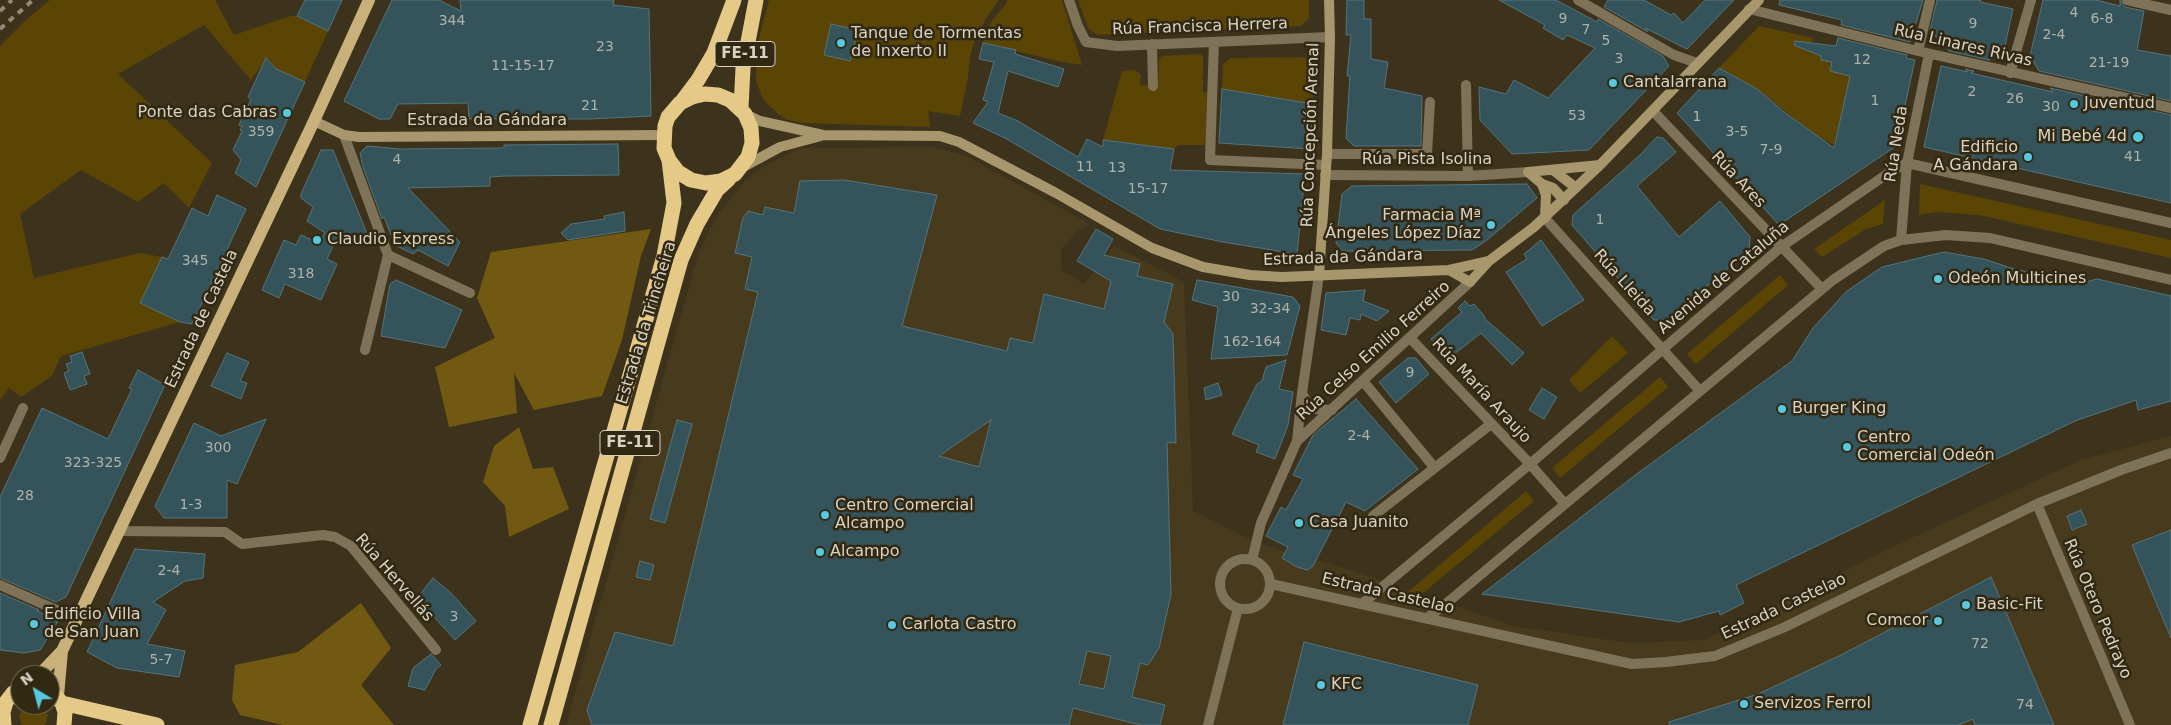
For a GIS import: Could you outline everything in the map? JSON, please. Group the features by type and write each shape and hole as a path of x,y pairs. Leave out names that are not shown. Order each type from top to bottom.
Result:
{"highway":[{"name":"FE-11","path":"669,160 664,148 663,135 668,117 698,80 714,54 734,0"},
{"name":"FE-11","path":"737,172 748,157 752,143 751,128 743,111 743,68 756,0"},
{"path":"680,103 692,97 705,94 718,95 730,100 743,111"},
{"path":"669,160 678,172 691,180 706,183 722,181 737,172"},
{"name":"Estrada da Trincheira","path":"530,725 664,256 674,203 669,160"},
{"name":"Estrada da Trincheira","path":"551,725 681,260 697,224 717,190 737,172"},
{"path":"4,725 3,712 10,693"},
{"path":"60,697 157,725"},
{"path":"60,702 65,712 64,725"}],"main road":[{"name":"Estrada de Castela","path":"62,651 314,121 369,0"},
{"path":"49,665 62,651"},
{"path":"60,669 62,651"}],"street":[{"name":"Rúa Francisca Herrera","path":"1069,0 1086,42 1117,46 1330,37"},
{"name":"Rúa Concepción Arenal","path":"1252,560 1261,523 1297,441 1319,275 1326,164 1330,37 1329,0"},
{"path":"1578,0 1674,55 1697,63"},
{"name":"Estrada da Gándara","path":"823,135 940,136 959,142 1056,192 1152,248 1203,267 1250,275 1282,277 1449,270 1489,261 1545,218 1600,165 1759,0"},
{"path":"1918,51 1930,0"},
{"path":"2010,72 2031,0"},
{"path":"2127,0 2171,10"},
{"name":"Rúa Linares Rivas","path":"1749,9 1929,54 2171,108"},
{"path":"1214,42 1210,160 1326,164 1427,154 1430,102"},
{"path":"1152,44 1153,86"},
{"name":"Rúa Neda","path":"1901,240 1907,163 1929,54"},
{"path":"1466,85 1468,176"},
{"path":"743,111 760,121 823,135"},
{"name":"Rúa Ares","path":"1653,111 1822,289"},
{"name":"Estrada da Gándara","path":"314,121 344,136 359,137 663,135"},
{"path":"737,172 762,155 780,147 823,135"},
{"path":"344,136 388,255 365,350"},
{"path":"1907,163 2171,223"},
{"name":"Avenida de Cataluña","path":"1363,604 1530,464 1781,247 1890,172 1907,163"},
{"name":"Rúa Pista Isolina","path":"1326,164 1468,176 1528,172"},
{"path":"1528,172 1600,165"},
{"path":"1552,170 1576,188"},
{"path":"1528,172 1542,184 1553,188 1564,200"},
{"path":"1542,184 1546,195 1545,218"},
{"name":"Rúa Lleida","path":"1545,218 1700,391"},
{"path":"1426,618 1442,607 1822,289 1884,246 1901,240 1946,235 1990,238 2171,280"},
{"path":"388,255 470,292"},
{"path":"1449,270 1470,282 1489,261"},
{"name":"Rúa Celso Emilio Ferreiro","path":"1297,441 1470,282"},
{"name":"Rúa María Araujo","path":"1410,338 1530,464 1565,504"},
{"path":"1363,381 1434,467"},
{"path":"1302,394 1308,405 1316,409 1332,410"},
{"path":"0,458 23,408"},
{"path":"1373,516 1491,424"},
{"name":"Estrada Castelao","path":"1271,584 1632,664 1715,656 1786,627 2037,504 2121,470 2171,453"},
{"name":"Rúa Otero Pedrayo","path":"2037,504 2130,725"},
{"name":"Rúa Hervellás","path":"119,531 144,533 225,532 242,544 323,536 336,537 351,546 436,650"},
{"path":"1238,560 1252,560 1266,570 1271,584 1265,599 1260,604 1246,609 1238,608 1226,600 1222,594 1220,581 1226,568 1231,563 1238,560"},
{"path":"0,585 77,619"},
{"path":"1208,725 1238,608"}],"shaded area":[{"path":"50,0 215,0 234,35 291,16 297,16 328,31 305,82 276,69 266,59 251,80 204,25 118,74 212,163 189,208 164,183 138,202 81,170 20,214 34,278 140,253 162,257 140,303 180,322 61,356 52,376 21,397 9,388 0,400 0,46 28,18"},
{"path":"769,0 999,0 985,20 975,40 970,56 968,78 960,116 928,111 930,127 803,123 788,120 778,114 763,99 756,81 757,46"},
{"path":"1007,0 1062,0 1082,65 983,43 991,22 1006,4"},
{"path":"1078,0 1309,0 1309,19 1300,26 1097,35 1088,28"},
{"path":"1759,26 1813,38 1810,51 1832,62 1869,75 1848,88 1834,145 1815,135 1757,89 1719,68"},
{"path":"1201,54 1203,57 1203,92 1207,93 1206,145 1178,145 1174,149 1103,140 1122,71 1134,70 1141,75 1140,85 1158,86 1159,59 1162,56"},
{"path":"1304,57 1312,64 1313,104 1278,98 1257,113 1257,95 1222,89 1223,64 1231,58"},
{"path":"932,147 966,156 1090,224 1078,230 1061,250 1061,270 1084,284 1114,246 1184,282 1193,511 1258,543 1347,569 1513,626 1629,643 1705,640 1890,548 2081,460 2171,436 2171,725 566,725 699,251 719,213 745,181 764,166 800,148"},
{"path":"1920,184 2171,240 2171,258 1979,215 1936,212 1919,215"},
{"path":"1885,200 1883,224 1866,229 1822,257 1814,249"},
{"path":"651,229 641,256 622,340 602,396 534,410 514,373 517,413 449,427 435,367 495,338 477,298 491,252"},
{"path":"1780,275 1788,285 1696,364 1687,354"},
{"path":"1612,336 1628,353 1580,393 1569,380"},
{"path":"1660,377 1668,387 1560,478 1552,468"},
{"path":"519,427 533,469 553,467 569,509 509,537 505,506 483,482 494,446"},
{"path":"1526,491 1534,501 1423,593 1408,592"},
{"path":"361,603 391,648 361,685 394,725 283,725 240,715 232,700 235,665 298,652"},
{"path":"48,715 45,725 22,725 19,716"}],"building":[{"path":"305,0 342,0 328,31 297,16"},
{"path":"392,0 439,0 461,11 460,0 614,0 613,5 649,9 651,116 589,119 469,119 468,103 398,104 390,119 379,119 344,101"},
{"path":"1347,0 1364,0 1364,19 1371,19 1371,59 1388,62 1384,88 1422,96 1421,146 1354,146 1346,138 1350,76 1347,76 1351,35 1346,35"},
{"path":"1499,0 1556,0 1597,22 1598,19 1663,56 1669,66 1589,150 1512,154 1480,120 1479,87 1506,94 1514,80 1548,98 1595,48 1567,35 1563,40 1543,28 1545,25"},
{"path":"1608,0 1644,0 1671,15 1674,13 1683,23 1705,0 1734,0 1687,49 1645,28 1648,32 1604,7"},
{"path":"1780,0 1923,0 1910,42 1841,25 1842,20 1779,5"},
{"path":"1937,0 1981,0 1980,2 2013,9 2004,50 1989,60 1949,51 1930,30"},
{"path":"2043,0 2096,0 2120,6 2120,0 2125,7 2144,11 2137,50 2171,56 2171,101 2039,71 2030,56"},
{"name":"Tanque de Tormentas de Inxerto II","path":"831,24 858,30 850,61 824,55"},
{"path":"1838,38 1907,55 1906,58 1915,60 1896,146 1779,225 1677,113 1719,68 1757,89 1784,112 1834,148 1850,76 1830,71 1832,62 1821,60 1821,56 1794,45 1795,41 1836,46"},
{"path":"983,43 1016,50 1015,54 1064,69 1058,87 1008,71 998,113 1018,121 1078,157 1087,139 1103,147 1103,140 1174,149 1170,170 1305,174 1297,254 1160,229 1005,138 973,123 988,102 983,100 994,62 979,59"},
{"path":"266,58 276,69 305,82 256,187 235,173 241,160 233,150 242,131 240,130 242,127 239,125 251,99 248,97"},
{"path":"1941,66 1968,72 1965,69 1974,71 1971,73 2053,92 2050,88 2171,115 2171,203 1924,147"},
{"path":"1222,89 1313,104 1310,149 1219,143"},
{"path":"1657,137 1663,138 1676,152 1637,186 1679,237 1720,201 1750,237 1749,251 1666,320 1654,320 1572,225 1573,215 1639,156"},
{"path":"618,144 619,175 504,176 490,177 490,186 408,188 460,242 448,266 418,250 413,254 395,245 384,217 382,219 363,167 360,153 367,146 401,149 504,148 504,145"},
{"path":"321,150 333,150 368,236 361,245 340,231 327,259 337,264 321,300 285,284 279,298 262,290 284,240 296,245 301,235 319,243 325,233 307,221 313,207 301,198 301,194"},
{"path":"844,180 937,195 902,326 1007,351 1010,338 1033,343 1044,294 1104,309 1111,281 1077,261 1096,229 1113,239 1104,255 1140,264 1137,276 1173,284 1164,322 1173,334 1176,443 1167,442 1171,594 1159,648 1148,665 1140,663 1132,697 1165,705 1160,725 1141,725 1073,708 1069,725 592,725 587,710 615,632 673,646 758,292 745,289 752,257 735,253 743,218 748,211 763,215 765,207 794,213 800,181","holes":["991,420 979,467 939,456","1087,651 1111,656 1104,689 1079,684"]},
{"path":"1527,184 1537,198 1487,240 1472,250 1343,251 1336,243 1342,194 1352,186"},
{"path":"217,195 246,209 192,324 180,322 140,303 162,257 168,259 192,208 208,216"},
{"path":"624,212 625,231 568,240 561,233 571,224 605,219 604,216"},
{"path":"1541,240 1584,300 1542,326 1506,272 1527,259 1524,254"},
{"name":"Centro Comercial Odeón","path":"1944,252 1984,259 2014,269 2078,284 2097,279 2171,296 2171,401 2138,410 2136,400 2075,421 1736,585 1744,603 1720,615 1719,611 1679,622 1482,594 1638,473 1792,361 1813,328 1847,291 1882,267"},
{"path":"396,280 462,310 445,348 381,336 390,284"},
{"path":"1197,280 1293,297 1300,306 1287,355 1211,359 1218,307 1192,300"},
{"path":"1365,290 1363,301 1389,311 1377,321 1361,314 1360,320 1350,318 1346,335 1321,330 1326,293"},
{"path":"1465,301 1470,306 1474,304 1484,318 1524,353 1512,365 1481,333 1448,359 1431,339 1462,312 1458,308"},
{"path":"82,352 90,374 84,376 87,384 70,390 64,373 69,371 66,364 72,362 70,356"},
{"path":"227,353 249,362 240,381 247,383 241,399 211,386"},
{"path":"1408,358 1416,358 1429,374 1396,403 1379,382"},
{"path":"1286,360 1279,389 1293,392 1288,425 1275,459 1256,452 1259,445 1232,434 1257,384 1262,381 1266,367"},
{"path":"138,370 165,385 66,597 56,602 0,578 0,497 42,408 108,439 132,389 129,388"},
{"path":"1218,383 1222,395 1206,400 1204,388"},
{"path":"1542,388 1557,397 1544,419 1529,410"},
{"path":"1356,399 1418,469 1365,511 1346,502 1313,566 1308,570 1297,567 1282,558 1288,547 1266,536 1281,507 1286,510 1303,479 1293,475 1313,435"},
{"path":"266,419 237,484 227,480 227,518 164,518 155,506 194,423 221,436"},
{"path":"677,420 692,424 665,523 650,519"},
{"path":"2081,510 2087,524 2072,530 2067,516"},
{"path":"2171,530 2171,638 2132,545"},
{"path":"135,549 205,554 203,578 185,581 153,602 166,610 147,644 185,651 179,677 117,668 87,652"},
{"path":"640,561 654,565 650,580 636,577"},
{"path":"1991,577 2054,725 1975,725 1973,719 1958,725 1670,725 1669,722 1758,694 1837,657"},
{"path":"433,578 452,594 476,621 455,640 417,598"},
{"name":"Edificio Villa de San Juan","path":"0,593 39,610 37,611 58,621 40,650 24,653 0,650"},
{"path":"1304,642 1478,685 1468,725 1283,725"},
{"path":"431,654 441,665 436,669 425,690 408,686 413,668"}],"railway":[{"path":"0,11 12,0"},
{"path":"0,29 33,0"}],"place":[{"name":"Tanque de Tormentas de Inxerto II","path":"841,43"},
{"name":"Cantalarrana","path":"1613,83"},
{"name":"Juventud","path":"2074,104"},
{"name":"Ponte das Cabras","path":"287,113"},
{"name":"Mi Bebé 4d","path":"2138,137"},
{"name":"Edificio A Gándara","path":"2028,157"},
{"name":"Farmacia Mª Ángeles López Díaz","path":"1491,225"},
{"name":"Claudio Express","path":"317,240"},
{"name":"Odeón Multicines","path":"1938,279"},
{"name":"Burger King","path":"1782,409"},
{"name":"Centro Comercial Odeón","path":"1847,447"},
{"name":"Centro Comercial Alcampo","path":"825,515"},
{"name":"Casa Juanito","path":"1299,523"},
{"name":"Alcampo","path":"820,552"},
{"name":"Basic-Fit","path":"1966,605"},
{"name":"Comcor","path":"1938,621"},
{"name":"Edificio Villa de San Juan","path":"34,624"},
{"name":"Carlota Castro","path":"892,625"},
{"name":"KFC","path":"1321,685"},
{"name":"Servizos Ferrol","path":"1744,704"}]}
